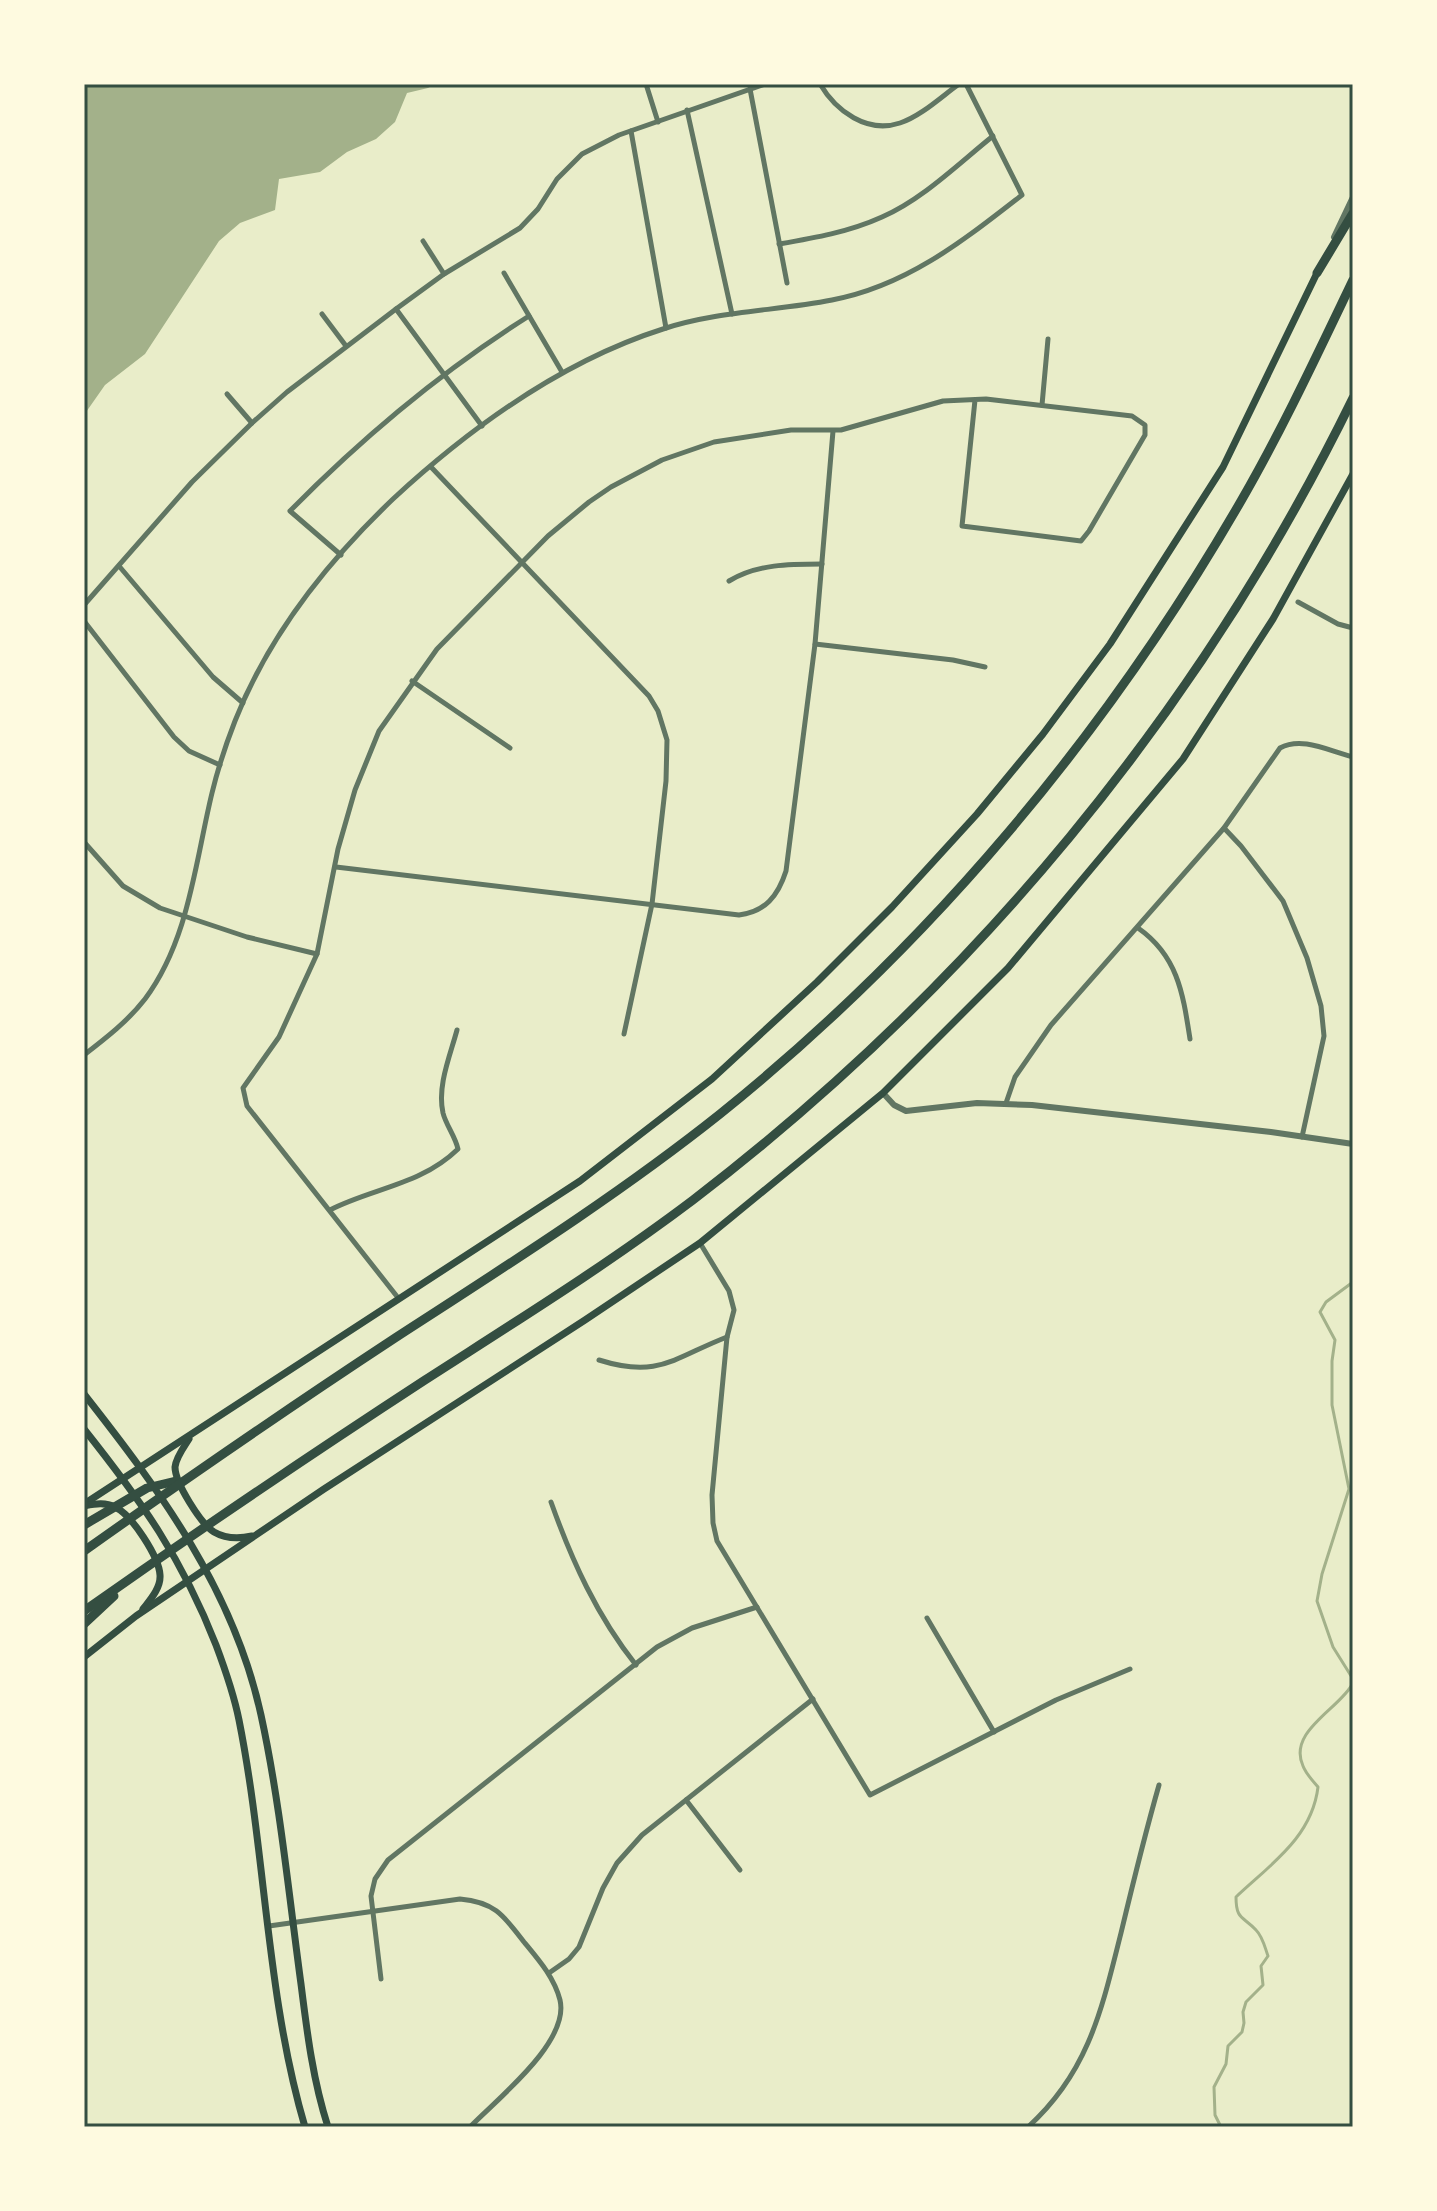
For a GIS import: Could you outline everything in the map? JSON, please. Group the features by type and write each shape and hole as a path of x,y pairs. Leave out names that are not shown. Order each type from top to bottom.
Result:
{"highway":[{"path":"1317,273 1353,213"},
{"path":"84,1551 197,1470 558,1233 641,1174 721,1113 790,1054 912,938 974,872 1039,795 1095,724 1153,642 1259,469 1353,280"},
{"path":"84,1611 225,1513 680,1210 811,1104 919,1004 1049,864 1160,721 1271,551 1353,398"},
{"path":"88,1523 147,1488 183,1480"},
{"path":"84,1624 136,1574"}],"main road":[{"path":"84,1505 580,1181 712,1079 870,929 977,814 1091,670 1163,564 1223,467 1317,273"},
{"path":"84,1657 136,1616 256,1535 700,1243 883,1093 1008,968 1183,759 1273,619 1353,474"},
{"path":"84,1394 141,1467 185,1531 206,1569 243,1656 261,1714 310,2052 328,2127"},
{"path":"84,1429 156,1523 188,1581 223,1666 239,1718 294,2089 305,2127"},
{"path":"193,1434 175,1465 177,1478 187,1497 214,1532 240,1539 256,1535"},
{"path":"84,1505 101,1503 127,1515 152,1552 160,1577 154,1596 136,1616"}],"street":[{"path":"646,84 658,122"},
{"path":"84,605 192,482 252,423 346,346 444,274 520,228 538,209 557,179 582,154 631,131 765,84"},
{"path":"820,84 832,101 856,120 886,126 916,115 959,84"},
{"path":"84,1054 130,1017 165,965 184,915 220,765 243,703 285,626 341,555 392,500 482,426 562,372 591,357 666,328 732,314 837,300 901,278 960,243 1022,195 966,84"},
{"path":"750,89 787,283"},
{"path":"687,110 732,314"},
{"path":"631,131 666,328"},
{"path":"779,244 819,237 883,217 924,190 993,136"},
{"path":"1317,273 1353,197"},
{"path":"423,241 444,274"},
{"path":"504,273 562,372"},
{"path":"396,309 482,426"},
{"path":"322,314 346,346"},
{"path":"341,555 290,511 371,432 444,375 529,316"},
{"path":"1042,405 1048,339"},
{"path":"227,394 252,423"},
{"path":"399,1299 247,1106 243,1096 243,1088 279,1037 317,954 351,802 379,731 437,649 548,536 611,487 662,460 714,442 791,430 833,431 943,401 986,399 1132,416 1145,425 1145,435 1081,541 962,526 975,400"},
{"path":"335,867 739,915 753,913 766,905 781,886 786,871 815,644 833,431"},
{"path":"431,467 609,652 649,696 658,711 668,752 652,904 624,1034"},
{"path":"729,581 741,574 768,567 822,564"},
{"path":"119,566 213,677 243,703"},
{"path":"1298,602 1338,624 1353,628"},
{"path":"84,621 174,737 189,751 220,765"},
{"path":"815,644 953,660 985,667"},
{"path":"412,681 510,748"},
{"path":"1006,1103 1027,1056 1224,828 1280,748 1290,742 1302,742 1353,757"},
{"path":"1224,828 1283,901 1307,958 1321,1006 1324,1036 1302,1137"},
{"path":"84,842 109,872 138,897 160,908 247,937 317,954"},
{"path":"1138,928 1160,946 1176,971 1183,993 1190,1039"},
{"path":"330,1210 415,1179 458,1149 446,1120 442,1097 445,1070 457,1030"},
{"path":"883,1093 894,1105 906,1111 1006,1103 1352,1144"},
{"path":"700,1243 729,1291 734,1310 727,1337 712,1495 717,1541 870,1795 1056,1700 1130,1669"},
{"path":"599,1360 624,1368 666,1365 727,1337"},
{"path":"551,1502 571,1558 610,1633 636,1665"},
{"path":"381,1979 371,1896 375,1879 388,1860 676,1635 757,1607"},
{"path":"927,1618 994,1732"},
{"path":"549,1973 569,1959 579,1947 603,1888 617,1863 642,1835 813,1699"},
{"path":"1028,2127 1072,2077 1096,2029 1159,1785"},
{"path":"686,1800 740,1870"},
{"path":"269,1926 460,1899 489,1905 502,1914 549,1973 560,2001 559,2021 554,2038 543,2053 470,2127"}],"shaded area":[{"path":"84,84 435,84 407,93 395,122 376,139 347,152 320,172 279,179 275,210 240,223 219,241 145,354 105,385 84,415"}],"waterway":[{"path":"1353,1282 1326,1302 1320,1312 1335,1340 1332,1405 1349,1489 1322,1574 1317,1601 1333,1647 1353,1679"},
{"path":"1221,2127 1215,2115 1214,2087 1226,2064 1228,2046 1242,2032 1246,2002 1263,1985 1261,1966 1268,1956 1258,1933 1239,1914 1236,1897 1276,1861 1308,1821 1318,1787 1303,1766 1300,1753 1302,1742 1353,1683"}]}
